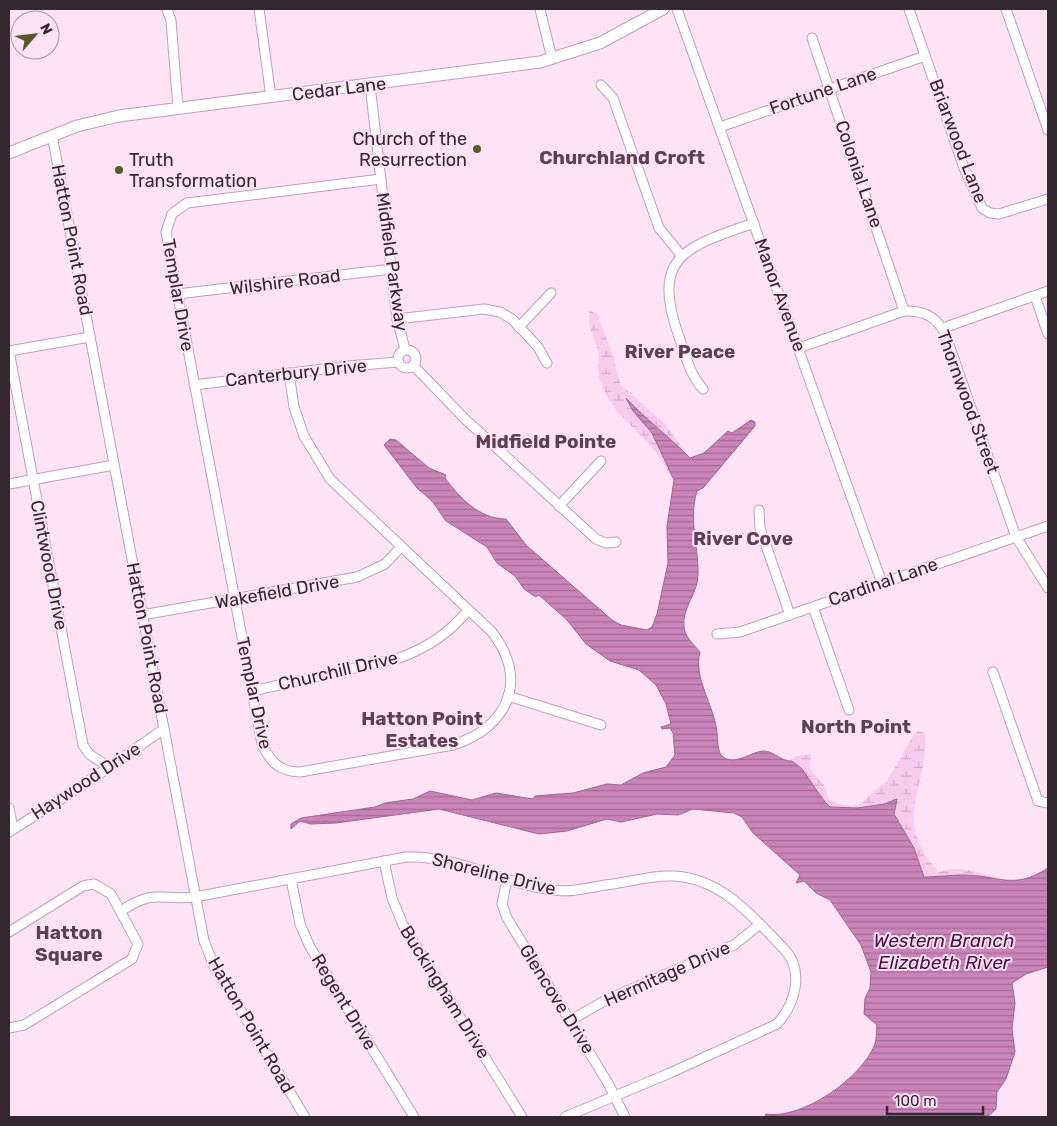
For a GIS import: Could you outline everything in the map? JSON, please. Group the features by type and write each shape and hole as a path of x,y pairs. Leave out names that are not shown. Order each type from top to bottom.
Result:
{"main road":[{"name":"Cedar Lane","path":"9,153 52,135 120,116 517,66 552,59 600,43 663,9"}],"street":[{"path":"167,9 172,30 178,108"},
{"path":"259,9 271,97"},
{"path":"540,9 552,59"},
{"name":"Manor Avenue","path":"678,9 882,582"},
{"name":"Briarwood Lane","path":"909,9 964,168 982,208 990,213 999,214 1048,198"},
{"path":"1006,9 1048,130"},
{"name":"Colonial Lane","path":"812,38 904,311"},
{"name":"Fortune Lane","path":"720,127 926,56"},
{"name":"Midfield Parkway","path":"370,85 397,319 405,349"},
{"path":"601,85 612,98 659,228 682,256"},
{"name":"Hatton Point Road","path":"52,135 204,942 214,966 305,1117"},
{"name":"Templar Drive","path":"289,373 298,420 320,466 334,485 491,631 504,649 510,668 508,696 495,722 466,741 292,772 273,763 262,744 166,232 168,220 181,205 381,179"},
{"path":"703,389 692,372 669,304 670,280 682,256 696,245 754,224"},
{"name":"Wilshire Road","path":"178,294 392,269"},
{"path":"943,328 1048,291"},
{"path":"519,327 551,293"},
{"path":"1035,296 1048,334"},
{"path":"397,319 484,309 507,316 538,346 547,363"},
{"name":"Thornwood Street","path":"799,348 904,311 928,315 938,321 943,328 1016,537 1048,588"},
{"path":"9,351 90,337"},
{"path":"405,349 411,350 415,354 416,360 414,365 408,368 402,367 398,362 400,352 405,349"},
{"name":"Clintwood Drive","path":"9,351 83,745 88,754 109,767"},
{"name":"Canterbury Drive","path":"194,384 398,362"},
{"path":"414,365 465,419 596,540 606,543 616,542"},
{"path":"559,506 601,461"},
{"path":"9,484 114,465"},
{"path":"759,510 760,528 790,615"},
{"name":"Cardinal Lane","path":"717,634 740,632 1048,526"},
{"name":"Wakefield Drive","path":"142,615 367,574 385,564 401,547"},
{"path":"813,607 849,710"},
{"name":"Churchill Drive","path":"252,691 399,658 432,643 459,622 468,610"},
{"path":"993,672 1038,801 1048,803"},
{"path":"508,696 601,725"},
{"name":"Haywood Drive","path":"11,830 164,729"},
{"path":"9,808 11,830"},
{"name":"Shoreline Drive","path":"121,911 151,896 177,899 195,897 406,857 434,857 459,862 507,879 544,889 568,891 672,875 685,877 725,892 787,952 794,966 796,982 794,992 782,1019 776,1024 565,1117"},
{"name":"Buckingham Drive","path":"384,861 392,898 403,925 522,1117"},
{"name":"Regent Drive","path":"291,878 300,924 310,947 414,1117"},
{"name":"Glencove Drive","path":"507,879 503,897 504,912 616,1096 625,1117"},
{"path":"9,932 89,884 99,885 106,889 137,938 137,949 132,959 24,1025 9,1028"},
{"name":"Hermitage Drive","path":"570,1020 606,1000 734,945 760,924"}],"green space":[{"path":"590,311 597,314 613,355 620,384 665,424 690,458 628,400 652,433 674,480 655,451 620,415 606,394 598,370 599,355 590,328"},
{"path":"918,731 925,733 925,753 915,804 914,820 916,836 924,853 939,872 957,869 966,870 1011,882 962,875 924,877 914,848 894,814 895,801 857,808 830,807 817,788 788,761 796,756 811,754 810,769 824,785 829,800 843,805 857,806 887,781 913,736"}],"water":[{"name":"Western Branch Elizabeth River","path":"626,398 690,458 704,453 728,431 732,433 751,420 755,422 755,426 703,488 697,491 695,502 694,523 698,575 696,588 685,613 684,630 687,637 700,652 699,672 715,722 721,755 733,760 764,751 792,761 802,769 830,807 857,808 884,804 897,799 894,814 914,848 924,877 963,875 1015,880 1036,875 1048,868 1048,967 1026,974 1012,983 1015,1003 1012,1029 1015,1052 1006,1079 997,1092 996,1109 987,1117 765,1117 766,1114 780,1114 813,1103 844,1083 868,1057 875,1044 877,1025 864,1014 865,998 870,988 871,972 861,945 830,900 816,893 804,881 796,883 800,875 753,833 742,817 734,813 693,809 678,815 657,814 621,822 607,819 567,831 539,834 439,809 336,823 311,824 300,821 291,829 291,824 301,818 375,807 385,803 413,799 430,791 472,800 496,793 533,799 535,796 573,793 607,784 621,785 643,773 666,767 675,755 673,733 670,728 662,729 661,727 671,724 666,704 656,685 639,670 610,661 586,644 567,620 540,596 536,597 524,589 515,576 497,563 487,547 446,521 432,501 417,488 384,445 390,439 396,440 429,468 446,475 445,478 471,506 487,515 506,519 526,545 612,620 621,625 647,630 652,627 657,614 668,563 667,526 674,480 652,433 633,411"}],"place":[{"name":"Church of the Resurrection","path":"477,149"},
{"name":"Truth Transformation","path":"119,170"}],"district":[{"name":"Churchland Croft","path":"622,157"},
{"name":"River Peace","path":"680,351"},
{"name":"Midfield Pointe","path":"546,441"},
{"name":"River Cove","path":"743,538"},
{"name":"North Point","path":"856,726"},
{"name":"Hatton Point Estates","path":"422,729"},
{"name":"Hatton Square","path":"69,943"}]}
